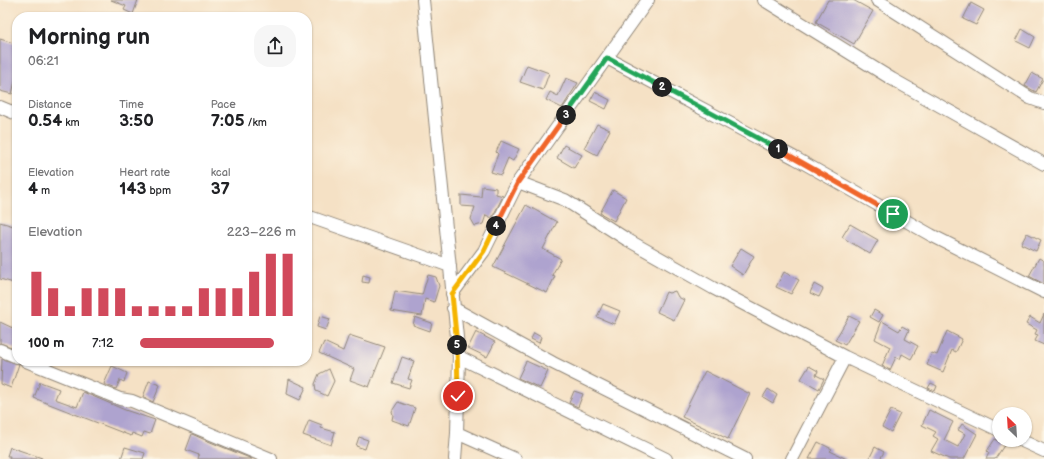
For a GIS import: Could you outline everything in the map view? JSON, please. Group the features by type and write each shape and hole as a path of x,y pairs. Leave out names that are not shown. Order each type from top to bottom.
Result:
{"street":[{"path":"423,0 459,358 455,459"},
{"path":"452,294 484,251 518,182 648,0"},
{"path":"764,0 892,79 1044,164"},
{"path":"877,0 1030,98 1044,103"},
{"path":"607,58 795,158 931,235 1044,292"},
{"path":"0,107 12,112"},
{"path":"518,182 565,200 639,246 732,298 845,357 992,427"},
{"path":"312,218 450,266"},
{"path":"453,308 553,363 745,459"},
{"path":"0,350 12,355"},
{"path":"792,459 845,357"},
{"path":"459,358 666,459"},
{"path":"38,366 120,399 132,401 271,459"},
{"path":"457,434 515,459"},
{"path":"1032,446 1044,451"}],"building":[{"path":"111,0 138,0 134,12 124,10 126,6"},
{"path":"828,0 853,0 873,11 854,44 816,22"},
{"path":"971,3 984,10 976,25 963,19"},
{"path":"1022,29 1035,37 1030,48 1016,41"},
{"path":"0,39 12,43 12,94 0,91"},
{"path":"527,65 549,73 543,90 520,82"},
{"path":"1032,73 1043,79 1036,92 1025,86"},
{"path":"566,78 578,83 562,108 546,100 550,92 558,96"},
{"path":"595,92 610,100 606,109 590,101"},
{"path":"597,124 610,130 597,155 584,148"},
{"path":"501,141 519,149 513,161 508,158 501,175 491,172 498,154 496,152"},
{"path":"564,145 582,155 574,168 557,158"},
{"path":"482,186 496,188 496,194 503,196 492,218 486,215 483,224 475,226 471,219 475,207 461,206 461,195 481,197"},
{"path":"613,190 626,198 614,221 600,213"},
{"path":"526,205 557,222 543,249 561,259 552,275 555,276 547,293 493,267"},
{"path":"0,222 12,226 12,283 0,279"},
{"path":"850,224 878,240 870,254 842,237"},
{"path":"1027,233 1041,240 1036,251 1021,244"},
{"path":"741,248 754,256 743,275 730,266"},
{"path":"1039,258 1044,261 1044,284 1029,276"},
{"path":"784,272 799,280 791,294 776,287"},
{"path":"363,275 370,277 369,283 362,282"},
{"path":"428,275 436,277 439,286 434,302 425,299 422,316 391,311 395,291 422,295"},
{"path":"814,284 823,289 819,297 810,293"},
{"path":"675,291 678,297 684,300 674,320 657,312 666,292 669,293"},
{"path":"603,304 620,311 614,324 597,317"},
{"path":"874,310 883,315 879,322 870,317"},
{"path":"1044,314 1044,345 1035,341 1038,335 1035,334 1037,330 1026,324 1030,317 1040,323"},
{"path":"320,316 330,319 326,330 317,327"},
{"path":"849,316 859,321 845,345 835,340"},
{"path":"415,317 432,323 430,331 413,325"},
{"path":"882,321 899,331 902,326 909,330 905,339 918,346 911,359 902,354 900,359 896,357 890,370 882,366 890,347 875,339"},
{"path":"0,322 12,328 12,347 0,343"},
{"path":"947,331 962,339 956,352 952,350 943,372 927,365 932,353 937,355"},
{"path":"476,332 495,342 487,357 468,348"},
{"path":"534,333 541,337 539,343 531,339"},
{"path":"349,335 385,347 369,387 350,380 354,369 319,353 324,342 343,351"},
{"path":"402,357 414,361 408,379 412,380 409,388 393,383"},
{"path":"2,359 12,362 12,366 18,366 11,388 1,384"},
{"path":"526,361 548,371 540,388 518,378"},
{"path":"112,366 127,373 124,382 120,380 116,389 104,384"},
{"path":"809,366 818,371 816,375 824,379 819,389 801,379"},
{"path":"329,369 334,381 327,396 316,391 315,384 319,374"},
{"path":"705,371 750,394 728,439 682,417"},
{"path":"289,379 306,387 300,400 287,394"},
{"path":"149,381 160,385 153,402 143,397"},
{"path":"40,382 59,389 55,399 77,407 83,392 125,410 155,420 150,434 144,432 142,437 132,433 131,436 34,398"},
{"path":"931,383 937,386 935,391 928,388"},
{"path":"768,389 777,395 773,403 763,397"},
{"path":"574,391 583,394 578,407 569,403"},
{"path":"398,402 415,408 409,426 392,420 392,411"},
{"path":"891,410 900,414 891,432 882,427"},
{"path":"929,410 953,422 944,440 958,447 965,434 958,430 962,424 977,434 964,459 949,459 931,451 938,439 933,436 936,432 922,425"},
{"path":"309,420 322,425 321,428 335,432 331,445 303,435"},
{"path":"192,434 252,459 198,459 199,455 186,450"},
{"path":"359,437 368,440 365,449 356,446"},
{"path":"818,442 832,449 830,451 847,459 809,459"},
{"path":"992,444 992,447 1003,447 995,459 986,459 989,453 987,451"},
{"path":"10,447 42,459 9,459 10,456 7,456"},
{"path":"125,447 145,453 143,459 121,459"},
{"path":"875,447 884,452 880,459 869,459"}],"route":[{"path":"458,396 459,358 452,294 484,251 518,182 607,58 795,158 893,214"}]}
